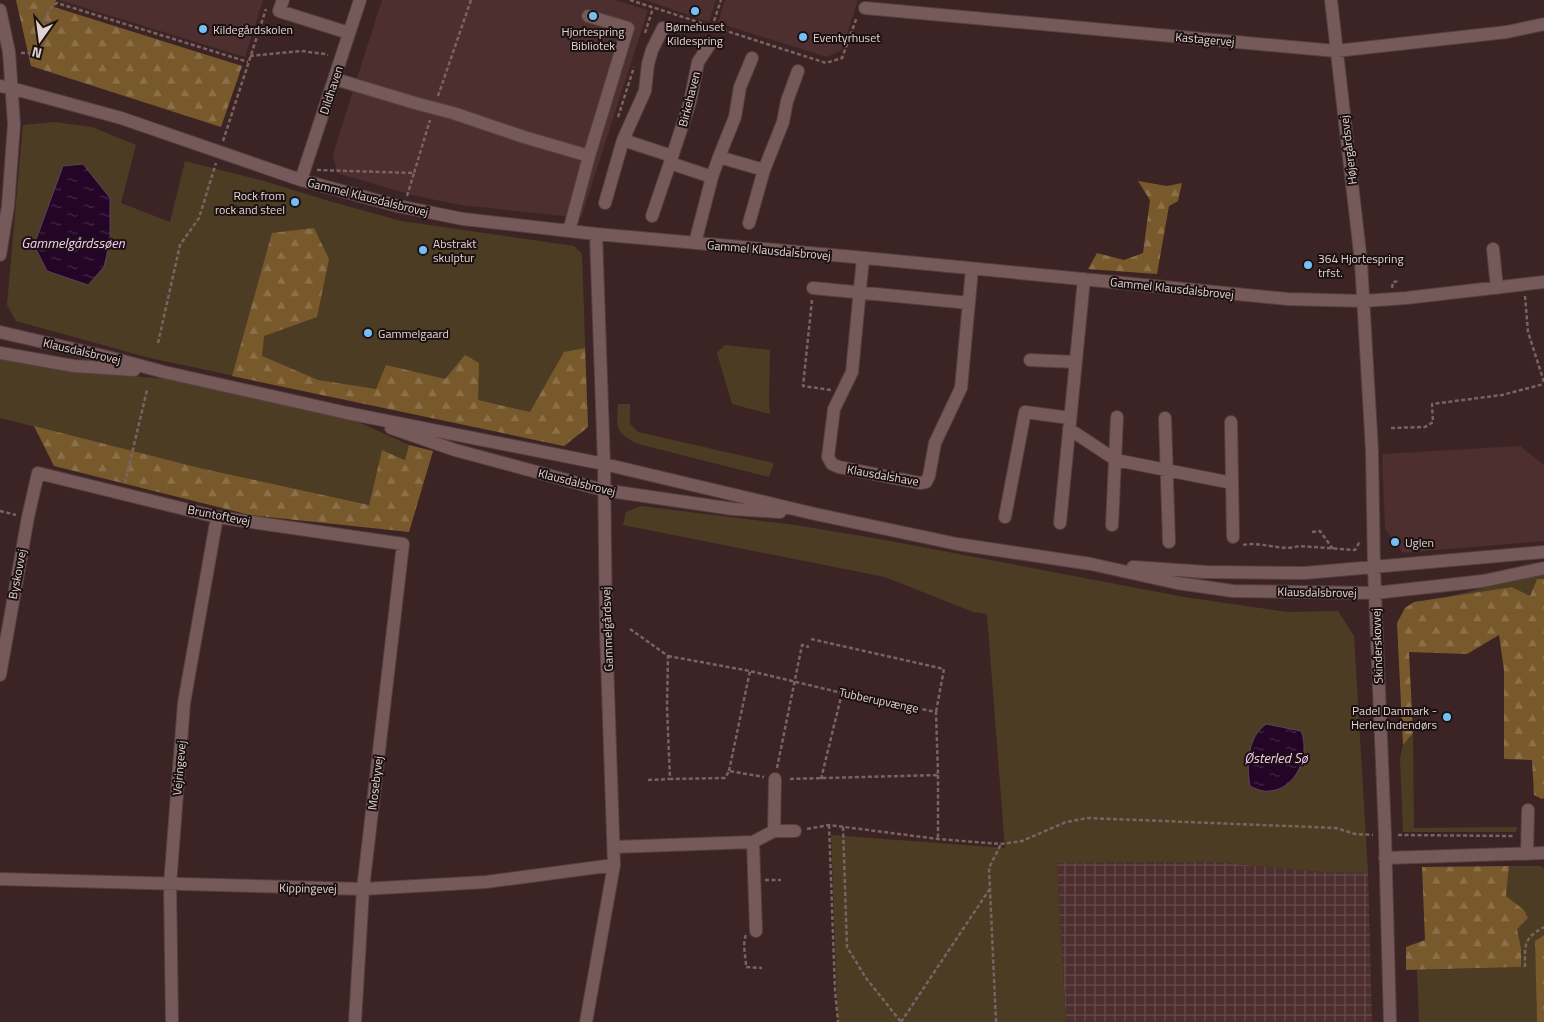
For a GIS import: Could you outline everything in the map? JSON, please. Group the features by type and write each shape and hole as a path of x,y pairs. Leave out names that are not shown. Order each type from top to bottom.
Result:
{"street":[{"path":"283,0 279,11 349,33"},
{"name":"Dildhaven","path":"303,175 360,0"},
{"name":"Højergårdsvej","path":"1331,0 1364,301"},
{"name":"Kastagervej","path":"864,8 1336,51 1507,32 1544,24"},
{"path":"0,10 8,52 5,87 14,124 8,206 0,255"},
{"path":"569,231 589,156 628,28 588,16"},
{"path":"605,203 623,140 645,91 648,64 652,50 663,28"},
{"name":"Birkehaven","path":"652,216 690,102 698,62 710,44"},
{"path":"695,243 718,157 736,117 740,87 752,58"},
{"path":"749,223 764,170 783,122 787,101 798,71"},
{"path":"334,79 589,156"},
{"name":"Gammel Klausdalsbrovej","path":"5,87 121,118 219,153 303,175 404,207 463,218 596,234 1288,299 1364,301 1544,282"},
{"path":"623,140 712,177"},
{"path":"718,157 764,170"},
{"name":"Gammelgårdsvej","path":"586,1022 614,865 596,234"},
{"path":"1493,249 1497,288"},
{"name":"Klausdalshave","path":"863,258 852,372 834,409 828,457 832,464 839,467 920,483 926,482 930,476 935,443 961,388 972,268"},
{"path":"1060,523 1084,279"},
{"path":"813,288 969,303"},
{"name":"Skinderskovvej","path":"1364,301 1372,451 1374,568 1385,835 1390,1022"},
{"name":"Klausdalsbrovej","path":"0,332 164,372 347,413 604,464 815,514 957,544 1091,564 1177,583 1233,591 1375,593 1483,581 1544,568"},
{"name":"Klausdalsbrovej","path":"0,353 74,366 164,372"},
{"path":"1030,360 1076,362"},
{"path":"1005,517 1025,412 1070,423 1116,460 1232,483"},
{"name":"Klausdalsbrovej","path":"347,413 455,450 603,490 733,509 815,514"},
{"path":"1112,525 1117,417"},
{"path":"1166,418 1169,542"},
{"path":"1231,422 1233,537"},
{"name":"Bruntoftevej","path":"38,473 217,516 403,544"},
{"name":"Byskovvej","path":"0,674 28,517 38,473"},
{"name":"Vejringevej","path":"172,1022 170,884 184,703 217,516"},
{"name":"Mosebyvej","path":"355,1022 363,889 403,544"},
{"name":"Klausdalsbrovej","path":"1091,564 1206,572 1305,572 1374,568 1544,552"},
{"path":"774,831 775,779"},
{"path":"1527,854 1528,810"},
{"path":"614,848 753,842 774,831 795,832"},
{"path":"753,842 756,931"},
{"path":"1385,858 1544,853"},
{"name":"Kippingevej","path":"0,879 363,889 486,882 614,865"}],"path":[{"path":"404,207 434,108 471,0"},
{"path":"630,0 826,63 842,58 856,18 864,8"},
{"path":"712,27 721,0"},
{"path":"8,52 31,53 37,47 49,12 57,3 248,62"},
{"path":"158,344 180,245 199,218 265,9"},
{"path":"250,56 301,50 326,54 340,62"},
{"path":"303,175 414,173"},
{"path":"1392,428 1425,427 1433,422 1432,404 1502,395 1544,383 1528,332 1525,284"},
{"path":"813,288 803,386 842,392"},
{"path":"122,494 147,390"},
{"path":"0,511 28,517"},
{"path":"1312,532 1320,531 1333,548"},
{"path":"1233,537 1233,543 1243,545 1291,548 1299,546 1355,550 1358,543 1374,543"},
{"path":"630,629 668,656 667,707 670,779"},
{"path":"810,639 944,669 936,712"},
{"path":"775,779 802,645 809,647"},
{"name":"Tubberupvænge","path":"668,656 750,671 842,693 936,712 938,839"},
{"path":"648,780 725,778 730,771 750,671"},
{"path":"821,779 842,693"},
{"path":"730,771 775,779 938,775"},
{"path":"795,832 829,825 938,839 1001,844 1022,840 1066,822 1088,818 1336,828 1355,834 1528,836"},
{"path":"829,825 835,990 838,1022"},
{"path":"843,827 847,947 866,978 901,1022 990,888"},
{"path":"996,1022 989,868 1001,844"},
{"path":"1525,967 1525,948 1528,940 1532,934 1544,927"},
{"path":"756,931 745,935 743,942 746,952 746,967 762,968"}],"shaded area":[{"name":"Kildegårdskolen","path":"59,0 263,0 245,57"},
{"path":"382,0 615,0 648,10 581,218 460,205 412,195 337,173 333,154"},
{"name":"Børnehuset Kildespring","path":"645,0 716,0 709,22"},
{"name":"Eventyrhuset","path":"725,0 858,0 842,50 827,57 718,23"},
{"path":"54,122 92,127 136,145 121,203 170,222 185,161 264,181 401,221 574,246 582,254 588,427 564,446 150,358 16,321 7,305 23,125"},
{"path":"725,345 770,350 770,414 732,404 717,353"},
{"path":"0,359 71,371 168,379 354,420 409,445 406,460 382,450 369,505 200,468 0,418"},
{"path":"618,404 630,404 630,424 638,432 774,463 769,477 638,444 625,436 619,428 617,419"},
{"path":"1520,446 1544,465 1544,541 1403,553 1385,529 1382,454"},
{"path":"641,506 795,525 885,540 1184,597 1288,612 1338,611 1354,636 1368,873 1320,872 1217,862 1057,863 1066,1022 838,1022 831,835 1005,848 987,614 973,612 885,577 623,525 626,512"},
{"path":"1544,573 1544,579 1537,579 1530,596 1512,587 1447,597"},
{"path":"1413,733 1414,828 1517,827 1516,832 1403,832 1400,759 1403,745"},
{"path":"1217,862 1320,872 1368,873 1372,1022 1066,1022 1057,863"},
{"path":"1509,866 1541,866 1544,869 1544,935 1535,941 1537,1022 1419,1022 1417,970 1520,967 1521,948 1517,929 1524,910 1506,896"}],"green space":[{"path":"16,0 56,0 54,7 242,66 221,127 31,66"},
{"path":"1138,181 1167,186 1182,183 1178,201 1169,206 1157,274 1088,269 1097,253 1124,260 1143,253 1150,200"},
{"path":"314,228 329,259 317,317 264,336 262,356 318,380 376,389 386,365 445,379 465,355 479,363 478,400 530,412 564,352 585,348 588,427 564,446 232,376 272,233"},
{"path":"34,426 200,468 369,505 382,450 405,460 409,445 433,451 409,532 250,515 54,466"},
{"path":"1537,579 1544,579 1544,798 1542,799 1534,795 1532,760 1504,759 1504,670 1499,635 1467,654 1409,652 1413,733 1403,745 1397,623 1405,608 1414,602 1512,587 1530,596"},
{"path":"1509,866 1506,896 1524,910 1528,918 1517,929 1521,948 1521,967 1406,970 1406,947 1425,940 1422,867"},
{"path":"1544,935 1544,1022 1537,1022 1535,941"}],"water":[{"name":"Gammelgårdssøen","path":"83,164 110,198 110,241 104,267 88,285 47,271 34,245 63,166"},
{"name":"Østerled Sø","path":"1266,724 1301,731 1304,740 1302,760 1294,778 1279,789 1267,791 1250,786 1248,773 1251,746 1258,732"}],"place":[{"name":"Børnehuset Kildespring","path":"695,11"},
{"name":"Hjortespring Bibliotek","path":"593,16"},
{"name":"Kildegårdskolen","path":"203,29"},
{"name":"Eventyrhuset","path":"803,37"},
{"name":"Rock from rock and steel","path":"295,202"},
{"name":"Abstrakt skulptur","path":"423,250"},
{"name":"364 Hjortespring trfst.","path":"1308,265"},
{"name":"Gammelgaard","path":"368,333"},
{"name":"Uglen","path":"1395,542"},
{"name":"Padel Danmark - Herlev Indendørs","path":"1447,717"}]}
